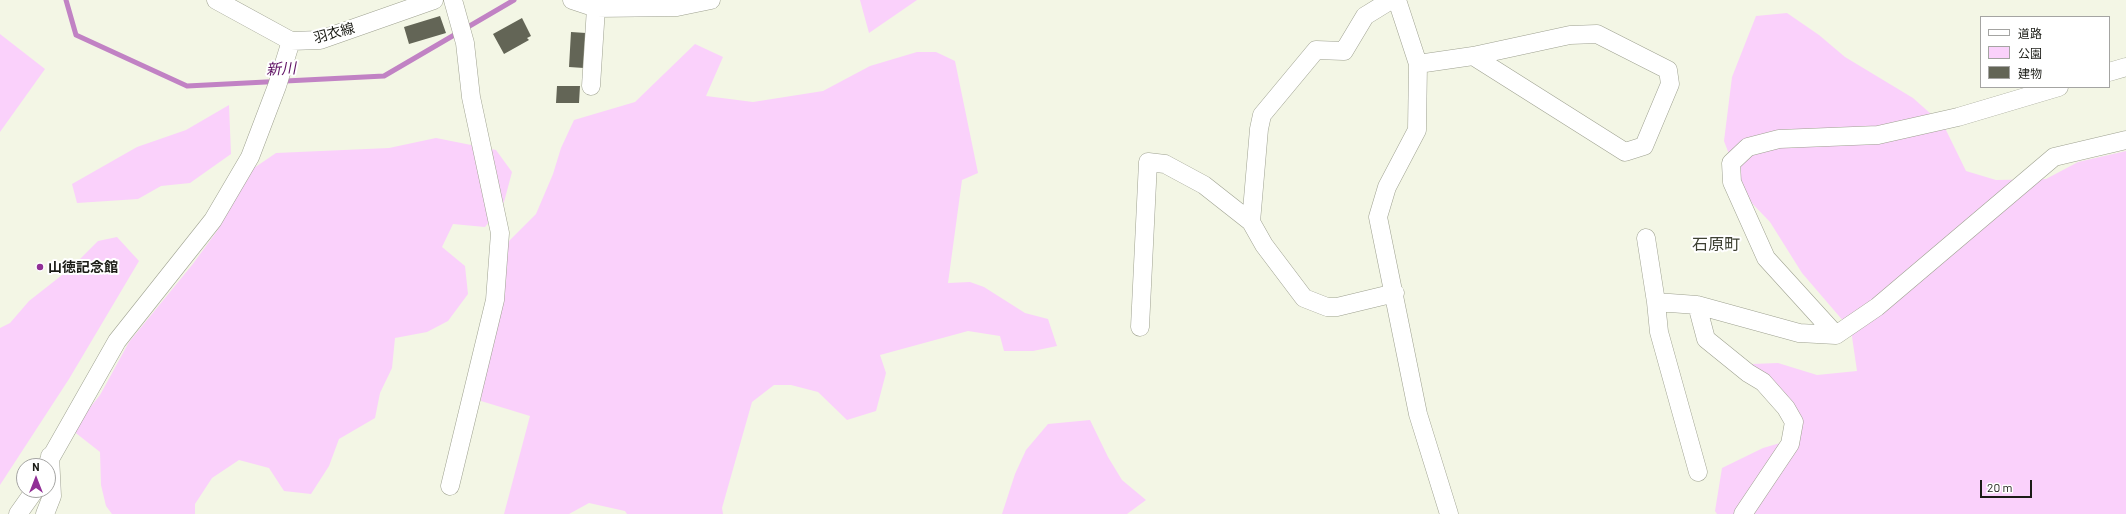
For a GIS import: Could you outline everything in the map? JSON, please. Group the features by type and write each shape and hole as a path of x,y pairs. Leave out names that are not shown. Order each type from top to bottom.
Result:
{"street":[{"path":"50,458 117,341 213,220 250,157 277,86 290,41 216,0"},
{"name":"羽衣線","path":"290,41 320,40 434,0"},
{"path":"572,0 596,8 677,7 711,0"},
{"path":"1251,222 1259,129 1262,115 1316,50 1344,51 1365,16 1391,0"},
{"path":"1397,0 1418,64 1417,130 1387,187 1378,217 1395,293 1418,414 1449,514"},
{"path":"450,486 495,300 500,232 470,97 464,43 455,8"},
{"path":"591,86 596,8"},
{"path":"1418,64 1473,56 1570,35 1597,34 1668,70 1670,84 1644,146 1625,152 1473,56"},
{"path":"2110,72 2126,67"},
{"path":"1836,335 1766,258 1732,182 1731,163 1748,147 1779,139 1878,135 1958,117 2056,88"},
{"path":"1656,302 1697,305 1800,333 1836,335 1877,307 2054,157 2126,140"},
{"path":"1140,328 1148,162 1165,164 1204,185 1251,222 1264,245 1304,298 1327,307 1337,307 1395,293"},
{"path":"1646,238 1659,332 1698,472"},
{"path":"1697,305 1706,339 1748,373 1763,382 1786,408 1794,422 1790,444 1743,514"},
{"path":"18,514 29,498"},
{"path":"45,514 51,498"}],"green space":[{"path":"860,0 917,0 869,33"},
{"path":"1787,13 1819,35 1845,57 1913,98 1945,128 1966,171 1996,180 2046,179 2078,162 2126,151 2126,514 1717,514 1715,511 1722,468 1763,448 1787,441 1780,396 1752,364 1778,363 1817,375 1857,371 1851,330 1802,273 1770,222 1745,196 1724,141 1732,77 1756,16"},
{"path":"0,34 45,69 0,132"},
{"path":"695,44 723,57 706,96 753,102 823,91 870,66 917,52 936,52 955,61 978,173 962,180 948,283 970,282 984,287 1025,313 1048,319 1057,346 1033,351 1004,351 1000,336 968,331 880,355 886,373 876,411 847,420 818,392 791,385 774,385 752,402 722,508 723,514 627,514 625,511 589,503 569,514 504,514 530,416 481,401 483,367 507,243 536,214 553,174 561,148 574,120 635,102"},
{"path":"229,105 231,154 190,183 161,186 138,199 77,203 72,184 137,147 186,130"},
{"path":"436,138 496,150 512,172 504,202 485,227 453,224 442,247 465,266 468,294 448,321 427,332 395,338 392,368 380,393 375,418 339,439 329,466 311,494 284,491 269,468 239,460 212,478 195,504 195,514 112,514 106,506 101,485 100,452 72,430 100,395 129,342 192,265 217,231 254,168 276,153 389,148"},
{"path":"117,237 139,261 69,379 18,458 16,458 16,460 0,485 0,328 10,323 29,301 71,268 98,241"},
{"path":"1090,420 1108,457 1122,480 1146,500 1127,514 1002,514 1015,474 1026,450 1048,424"}],"building":[{"path":"440,16 446,33 409,44 404,27"},
{"path":"522,18 531,36 527,38 529,40 504,54 493,34"},
{"path":"571,32 586,33 584,68 569,67"},
{"path":"557,86 580,86 579,103 556,103"}],"waterway":[{"name":"新川","path":"66,0 76,35 187,86 384,76 514,0"}],"place":[{"name":"山徳記念館","path":"40,267"}],"district":[{"name":"石原町","path":"1716,245"}]}
